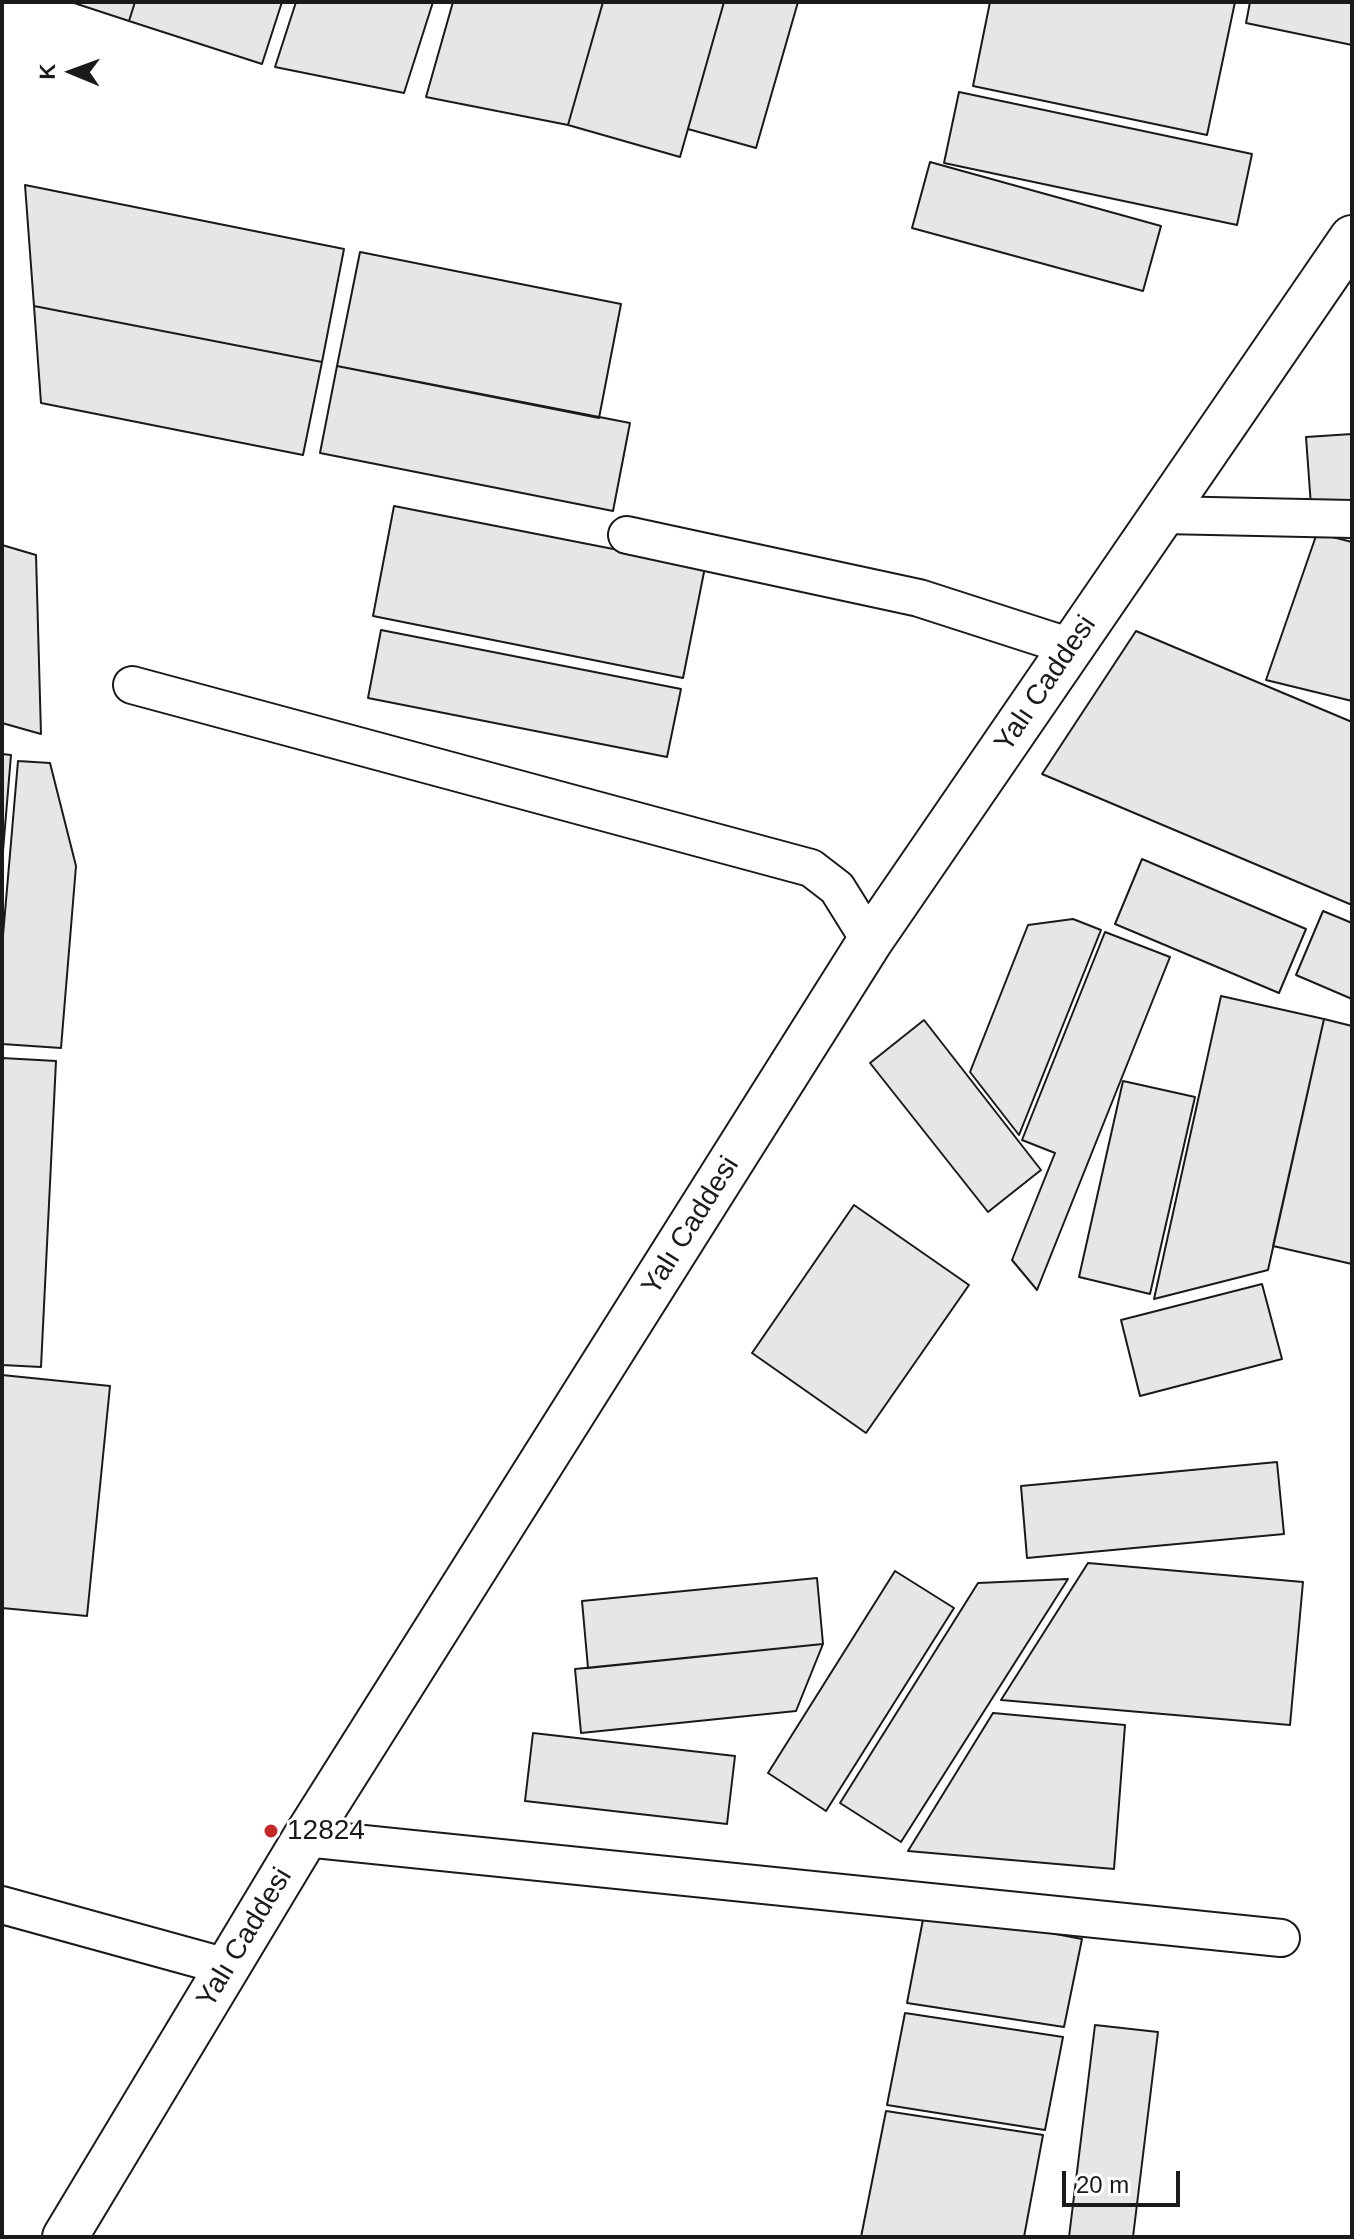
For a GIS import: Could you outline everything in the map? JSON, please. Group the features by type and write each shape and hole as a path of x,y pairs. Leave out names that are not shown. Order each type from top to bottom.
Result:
{"street":[{"name":"Yalı Caddesi","path":"65,2237 305,1838 870,941 1352,238"},
{"path":"1163,515 1352,519"},
{"path":"627,535 919,598 1071,647"},
{"path":"132,685 811,868 837,888 870,941"},
{"path":"305,1838 1281,1938"},
{"path":"2,1905 227,1967"}],"building":[{"path":"71,2 135,2 129,21"},
{"path":"135,2 282,2 262,64 129,21"},
{"path":"296,2 433,2 404,93 275,67"},
{"path":"453,2 603,2 568,125 426,97"},
{"path":"603,2 724,2 680,157 568,125"},
{"path":"724,2 798,2 756,148 688,129"},
{"path":"990,2 1235,2 1207,135 973,86"},
{"path":"1250,2 1352,2 1352,45 1246,23"},
{"path":"959,92 1252,154 1237,225 944,163"},
{"path":"930,162 1161,226 1143,291 912,228"},
{"path":"25,185 344,249 322,362 34,306"},
{"path":"360,252 621,304 599,418 337,366"},
{"path":"34,306 322,362 303,455 41,403"},
{"path":"337,366 630,423 613,511 320,453"},
{"path":"1352,434 1352,503 1311,506 1306,437"},
{"path":"394,506 705,567 683,678 373,616"},
{"path":"1317,533 1352,542 1352,701 1266,680"},
{"path":"2,545 36,555 41,734 2,723"},
{"path":"381,630 681,689 667,757 368,698"},
{"path":"1136,631 1352,722 1352,905 1042,774"},
{"path":"2,754 11,755 2,863"},
{"path":"18,761 50,763 76,866 61,1048 2,1044 2,947"},
{"path":"1142,859 1306,929 1279,993 1115,924"},
{"path":"1323,911 1352,923 1352,999 1296,975"},
{"path":"1073,919 1101,930 1019,1135 970,1072 1028,925"},
{"path":"1105,932 1170,957 1037,1290 1012,1260 1055,1153 1022,1140"},
{"path":"1221,996 1324,1019 1268,1270 1154,1299"},
{"path":"1324,1019 1352,1026 1352,1264 1273,1246"},
{"path":"924,1020 1041,1170 988,1212 870,1063"},
{"path":"2,1058 56,1061 41,1367 2,1365"},
{"path":"1123,1081 1195,1097 1150,1294 1079,1277"},
{"path":"854,1205 969,1285 866,1433 752,1353"},
{"path":"1262,1284 1282,1359 1140,1396 1121,1320"},
{"path":"2,1375 110,1386 87,1616 2,1608"},
{"path":"1277,1462 1284,1534 1027,1558 1021,1486"},
{"path":"1088,1563 1303,1582 1290,1725 1001,1700"},
{"path":"895,1571 954,1608 826,1811 768,1773"},
{"path":"817,1578 823,1644 588,1668 582,1601"},
{"path":"1068,1579 901,1842 840,1803 978,1583"},
{"path":"823,1644 796,1711 581,1733 575,1669"},
{"path":"993,1713 1125,1725 1114,1869 908,1851"},
{"path":"533,1733 735,1756 727,1824 525,1801"},
{"path":"925,1909 1082,1939 1064,2027 907,2003"},
{"path":"905,2013 1063,2037 1045,2130 887,2105"},
{"path":"1095,2025 1158,2032 1133,2237 1069,2237"},
{"path":"886,2111 1043,2135 1024,2237 861,2237"}],"place":[{"name":"12824","path":"271,1831"}]}
